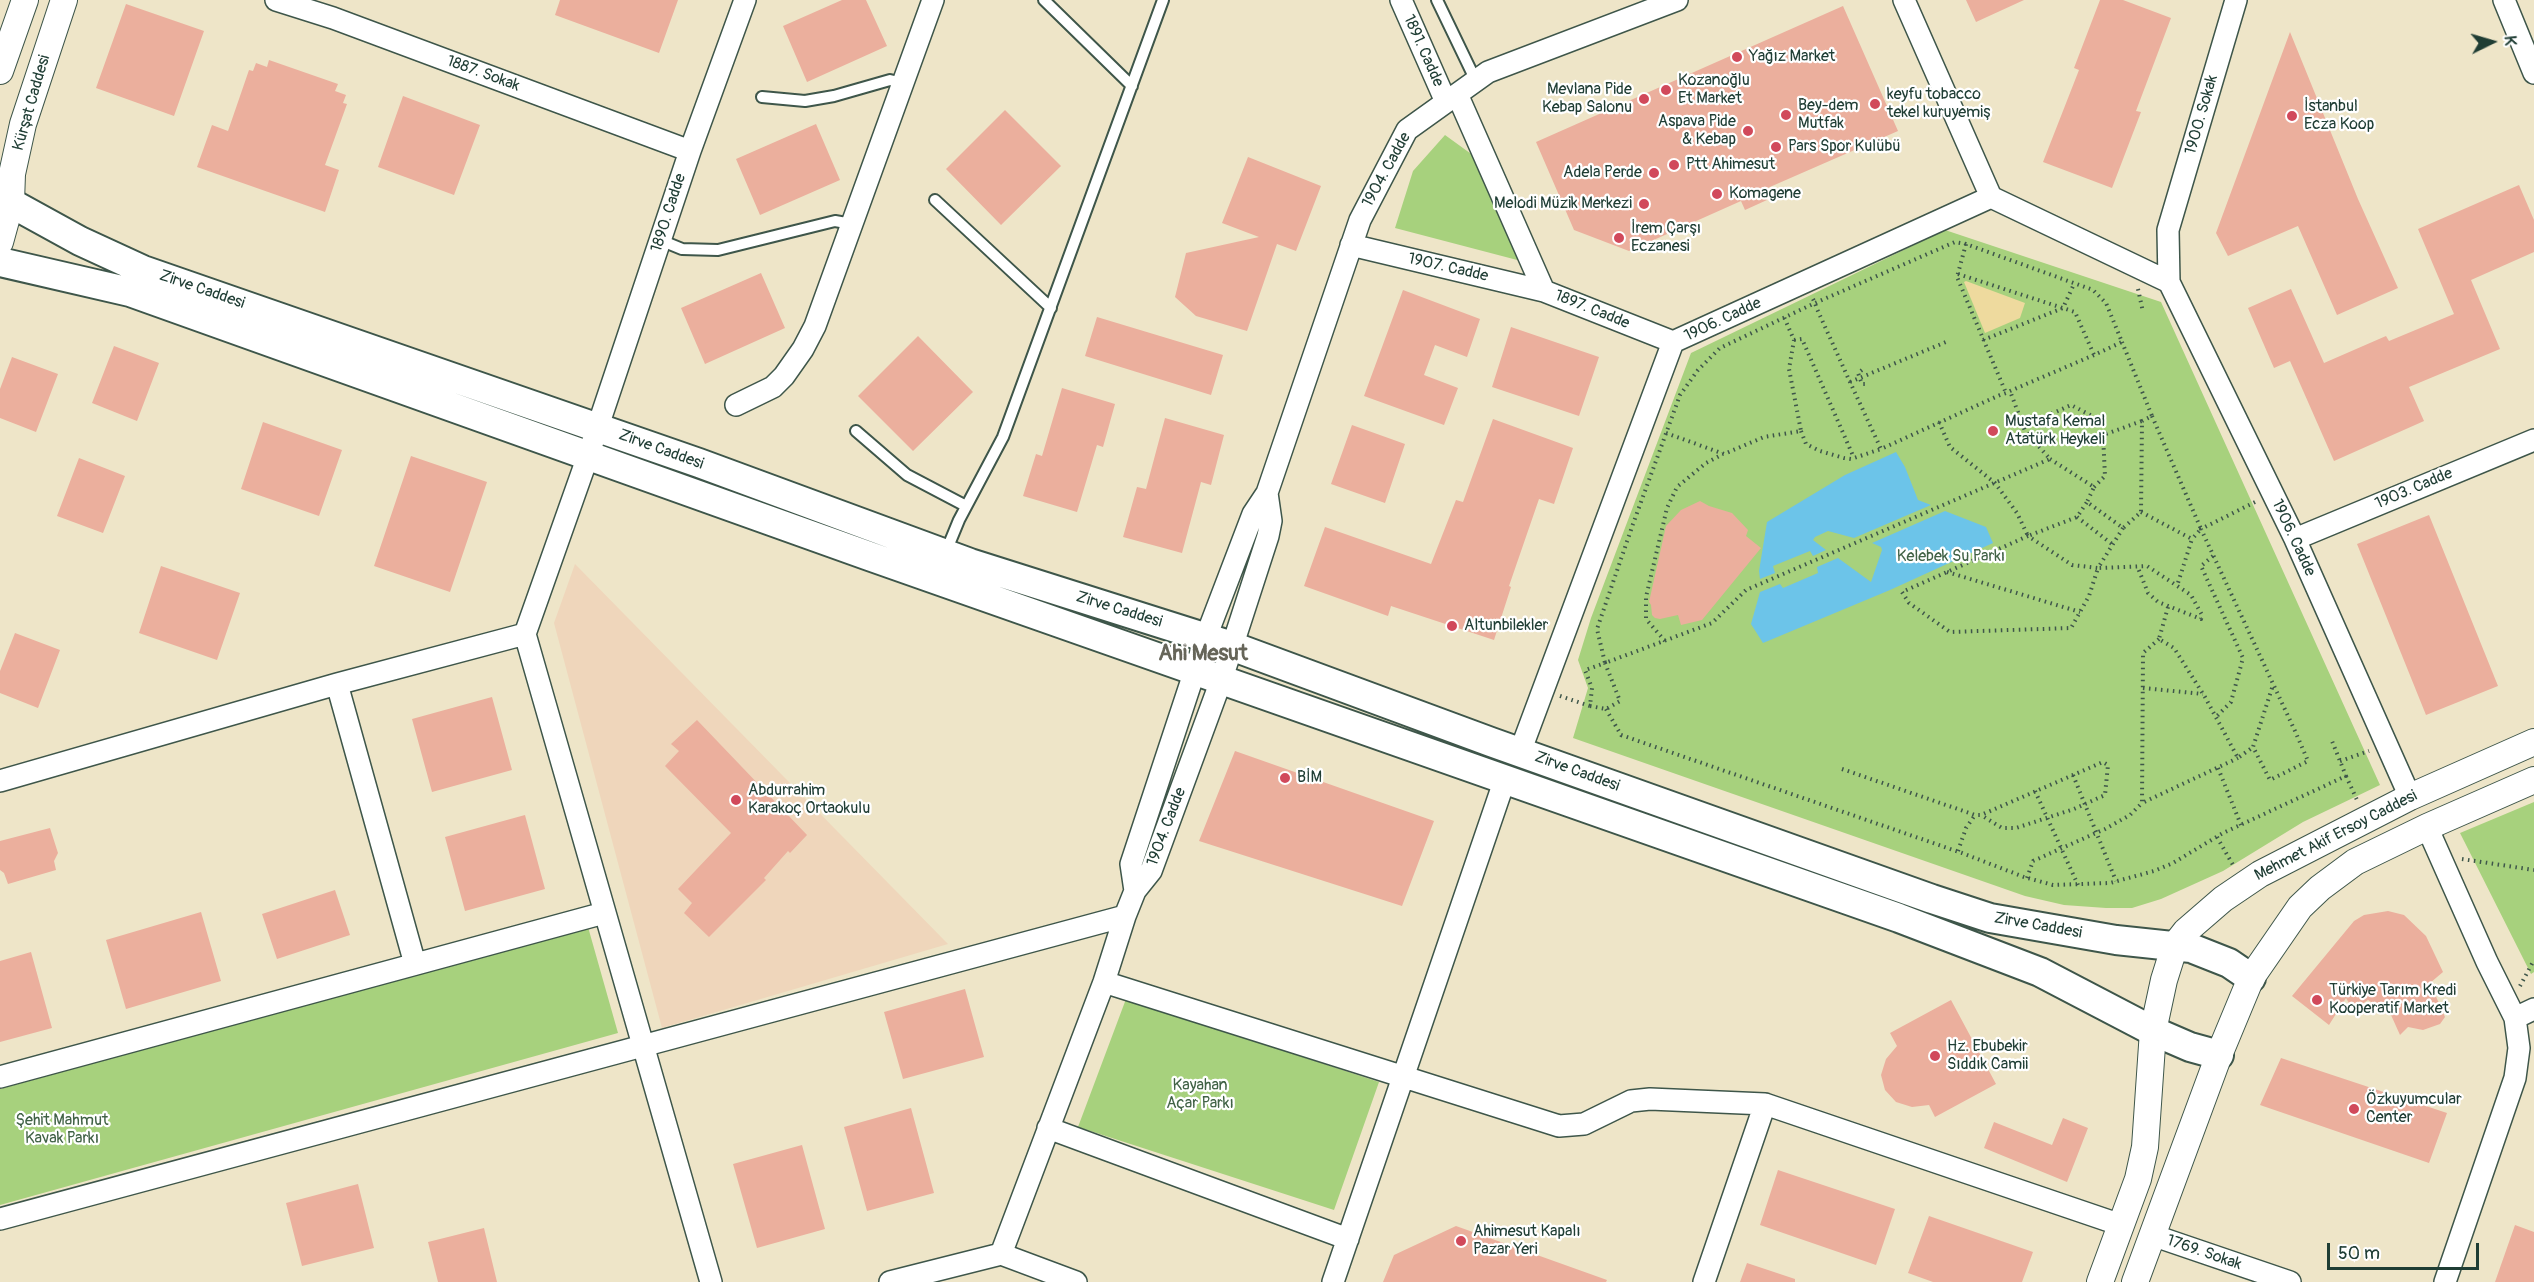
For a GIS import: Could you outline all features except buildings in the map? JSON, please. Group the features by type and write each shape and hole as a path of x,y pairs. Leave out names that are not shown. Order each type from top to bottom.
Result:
{"main road":[{"name":"Zirve Caddesi","path":"6,200 80,241 143,270 598,428 945,554 1232,646 1520,752 1990,918 2116,940 2175,945 2218,958 2251,978"},
{"name":"Zirve Caddesi","path":"0,262 130,292 1932,930 2040,972 2153,1031 2190,1047 2219,1055"}],"street":[{"path":"0,70 26,0"},
{"name":"Kürşat Caddesi","path":"0,242 6,200 23,124 64,0"},
{"name":"1887. Sokak","path":"276,0 336,9 690,151"},
{"name":"1890. Cadde","path":"525,634 598,428 690,151 745,0"},
{"path":"736,405 773,387 804,349 815,326 933,0"},
{"name":"1891. Cadde","path":"1401,0 1451,98"},
{"name":"1904. Cadde","path":"1135,891 1131,864 1206,638 1253,514 1268,493 1360,220 1407,130 1488,72 1677,0"},
{"path":"1904,0 1991,197 2169,282"},
{"name":"1900. Sokak","path":"2168,230 2236,0"},
{"path":"2504,0 2534,73"},
{"name":"1897. Cadde","path":"1451,98 1544,291 1673,342"},
{"name":"1906. Cadde","path":"1520,752 1673,342 1991,197"},
{"name":"1906. Cadde","path":"2168,230 2169,282 2295,539 2410,797"},
{"name":"1907. Cadde","path":"1351,245 1544,291"},
{"name":"1903. Cadde","path":"2295,539 2534,440"},
{"name":"1904. Cadde","path":"1135,891 1151,871 1222,678 1268,536 1271,521 1268,493"},
{"path":"0,781 337,684 525,634 711,1282"},
{"path":"337,684 415,964"},
{"name":"Mehmet Akif Ersoy Caddesi","path":"2100,1282 2138,1179 2145,1147 2153,1031 2164,980 2175,945 2196,921 2260,874 2410,797 2534,742"},
{"path":"1333,1282 1505,779"},
{"name":"Mehmet Akif Ersoy Caddesi","path":"2135,1282 2219,1055 2251,978 2300,907 2320,888 2355,862 2427,827 2534,780"},
{"path":"2427,827 2487,962 2515,1018 2519,1048 2515,1078 2445,1282"},
{"path":"1001,1254 1104,982 1135,891"},
{"path":"0,1077 604,913"},
{"path":"0,1219 1125,916"},
{"path":"1104,982 1559,1126 1584,1124 1631,1101 1650,1099 1765,1104 2121,1225"},
{"path":"2515,1018 2534,1009"},
{"path":"1704,1282 1765,1104"},
{"path":"1048,1128 1348,1239"},
{"name":"1769. Sokak","path":"2152,1235 2290,1282"},
{"path":"890,1282 1001,1254 1076,1282"}],"lane":[{"path":"1044,0 1132,86"},
{"path":"945,554 966,506 1003,437 1162,0"},
{"path":"1437,0 1476,81"},
{"path":"762,97 805,101 834,96 885,81 903,83"},
{"path":"935,200 1051,308"},
{"path":"660,240 682,249 718,250 835,221 852,224"},
{"path":"856,431 907,475 966,506"}],"path":[{"path":"1543,691 1606,709 1620,701 1605,663 1597,629 1680,395 1698,370 1720,348 1815,303 1955,242 2093,290 2106,303 2200,529 2308,761 2270,780 2253,747"},
{"path":"1966,244 1957,277 1983,340 2024,426 2050,459 2094,487"},
{"path":"1958,274 2075,312 2094,355"},
{"path":"1807,281 1881,449"},
{"path":"1983,340 2063,308 2074,284"},
{"path":"1784,317 1794,340 1789,369 1801,431 1806,444 1844,458 1854,458 1881,449 2122,342"},
{"path":"1794,340 1802,339 1854,458"},
{"path":"1850,382 1946,342"},
{"path":"1862,370 1858,373 1859,378 1862,384 1869,384"},
{"path":"2024,426 2071,405 2102,421 2104,476 2094,487 2077,517 2028,536 1902,592 1909,603 1950,632 2072,628 2089,596 2098,568 2112,544 2123,528 2141,512 2142,421"},
{"path":"2103,435 2152,416"},
{"path":"1939,422 1950,447 1995,483 2017,513 2028,536 2072,565 2098,568 2147,566 2191,596 2202,615 2201,619 2158,603 2148,593 2138,568"},
{"path":"1665,641 1646,619 1646,597 1667,508 1677,486 1706,463 1724,454 1764,437 1801,431"},
{"path":"1666,433 1724,454"},
{"path":"1590,706 1592,688 1585,670 1712,623 1746,590 2050,459"},
{"path":"2177,586 2192,539 2200,529 2272,494"},
{"path":"2087,502 2123,528"},
{"path":"2141,512 2192,539"},
{"path":"2077,517 2112,544"},
{"path":"2213,556 2201,566 2244,658 2231,702 2216,717"},
{"path":"1947,572 2080,612"},
{"path":"2142,803 2143,653 2159,639 2168,607"},
{"path":"2159,639 2174,648 2203,694 2238,758"},
{"path":"2027,878 2033,861 2096,832 2130,814 2142,803 2238,758 2253,747 2273,685"},
{"path":"2143,688 2203,694"},
{"path":"1606,709 1621,735 1958,851 2027,878 2053,885 2116,881 2163,867 2241,825 2346,776 2332,741"},
{"path":"2340,761 2386,745"},
{"path":"1842,769 1975,815 1981,815 2103,762 2108,765 2105,795 2047,820 2016,828 2002,828 1981,815"},
{"path":"2218,768 2241,825"},
{"path":"2073,775 2116,881"},
{"path":"2035,791 2078,885"},
{"path":"1958,851 1966,828 1975,815"},
{"path":"2217,837 2245,884"},
{"path":"2444,864 2465,859 2534,870"}],"shaded area":[{"path":"575,564 948,944 662,1028 554,623"}],"green space":[{"path":"1445,135 1474,156 1521,261 1395,228 1413,171"},
{"name":"Kelebek Su Parkı","path":"1945,230 2161,302 2380,785 2303,822 2223,871 2161,899 2132,908 2106,908 2064,905 2025,896 1573,738 1588,688 1578,660 1591,618 1691,353"},
{"path":"2534,802 2534,972 2531,974 2460,833"},
{"name":"Şehit Mahmut Kavak Parkı","path":"588,927 618,1033 0,1205 0,1089"},
{"name":"Kayahan Açar Parkı","path":"1126,999 1379,1082 1334,1210 1078,1127"}],"sand":[{"path":"1964,282 2025,303 2020,318 1985,333"}],"water":[{"path":"1896,452 1905,467 1918,500 1931,505 1854,538 1828,531 1813,540 1826,550 1813,556 1810,551 1773,566 1775,573 1760,579 1759,571 1767,522 1845,475"},
{"path":"1945,511 1986,527 1993,543 1890,590 1763,643 1751,624 1760,592 1780,584 1783,588 1818,573 1817,567 1838,558 1871,582 1882,550 1881,547 1872,543"}],"place":[{"name":"Yağız Market","path":"1737,57"},
{"name":"Kozanoğlu Et Market","path":"1666,90"},
{"name":"Mevlana Pide Kebap Salonu","path":"1644,99"},
{"name":"keyfu tobacco tekel kuruyemiş","path":"1875,104"},
{"name":"Bey-dem Mutfak","path":"1786,115"},
{"name":"İstanbul Ecza Koop","path":"2292,116"},
{"name":"Aspava Pide & Kebap","path":"1748,131"},
{"name":"Pars Spor Kulübü","path":"1776,147"},
{"name":"Ptt Ahimesut","path":"1674,165"},
{"name":"Adela Perde","path":"1654,173"},
{"name":"Komagene","path":"1717,194"},
{"name":"Melodi Müzik Merkezi","path":"1644,204"},
{"name":"İrem Çarşı Eczanesi","path":"1619,238"},
{"name":"Mustafa Kemal Atatürk Heykeli","path":"1993,431"},
{"name":"Altunbilekler","path":"1452,626"},
{"name":"BİM","path":"1285,778"},
{"name":"Abdurrahim Karakoç Ortaokulu","path":"736,800"},
{"name":"Türkiye Tarım Kredi Kooperatif Market","path":"2317,1000"},
{"name":"Hz. Ebubekir Sıddık Camii","path":"1935,1056"},
{"name":"Özkuyumcular Center","path":"2354,1109"},
{"name":"Ahimesut Kapalı Pazar Yeri","path":"1461,1241"}],"district":[{"name":"Ahi Mesut","path":"1203,654"}]}
